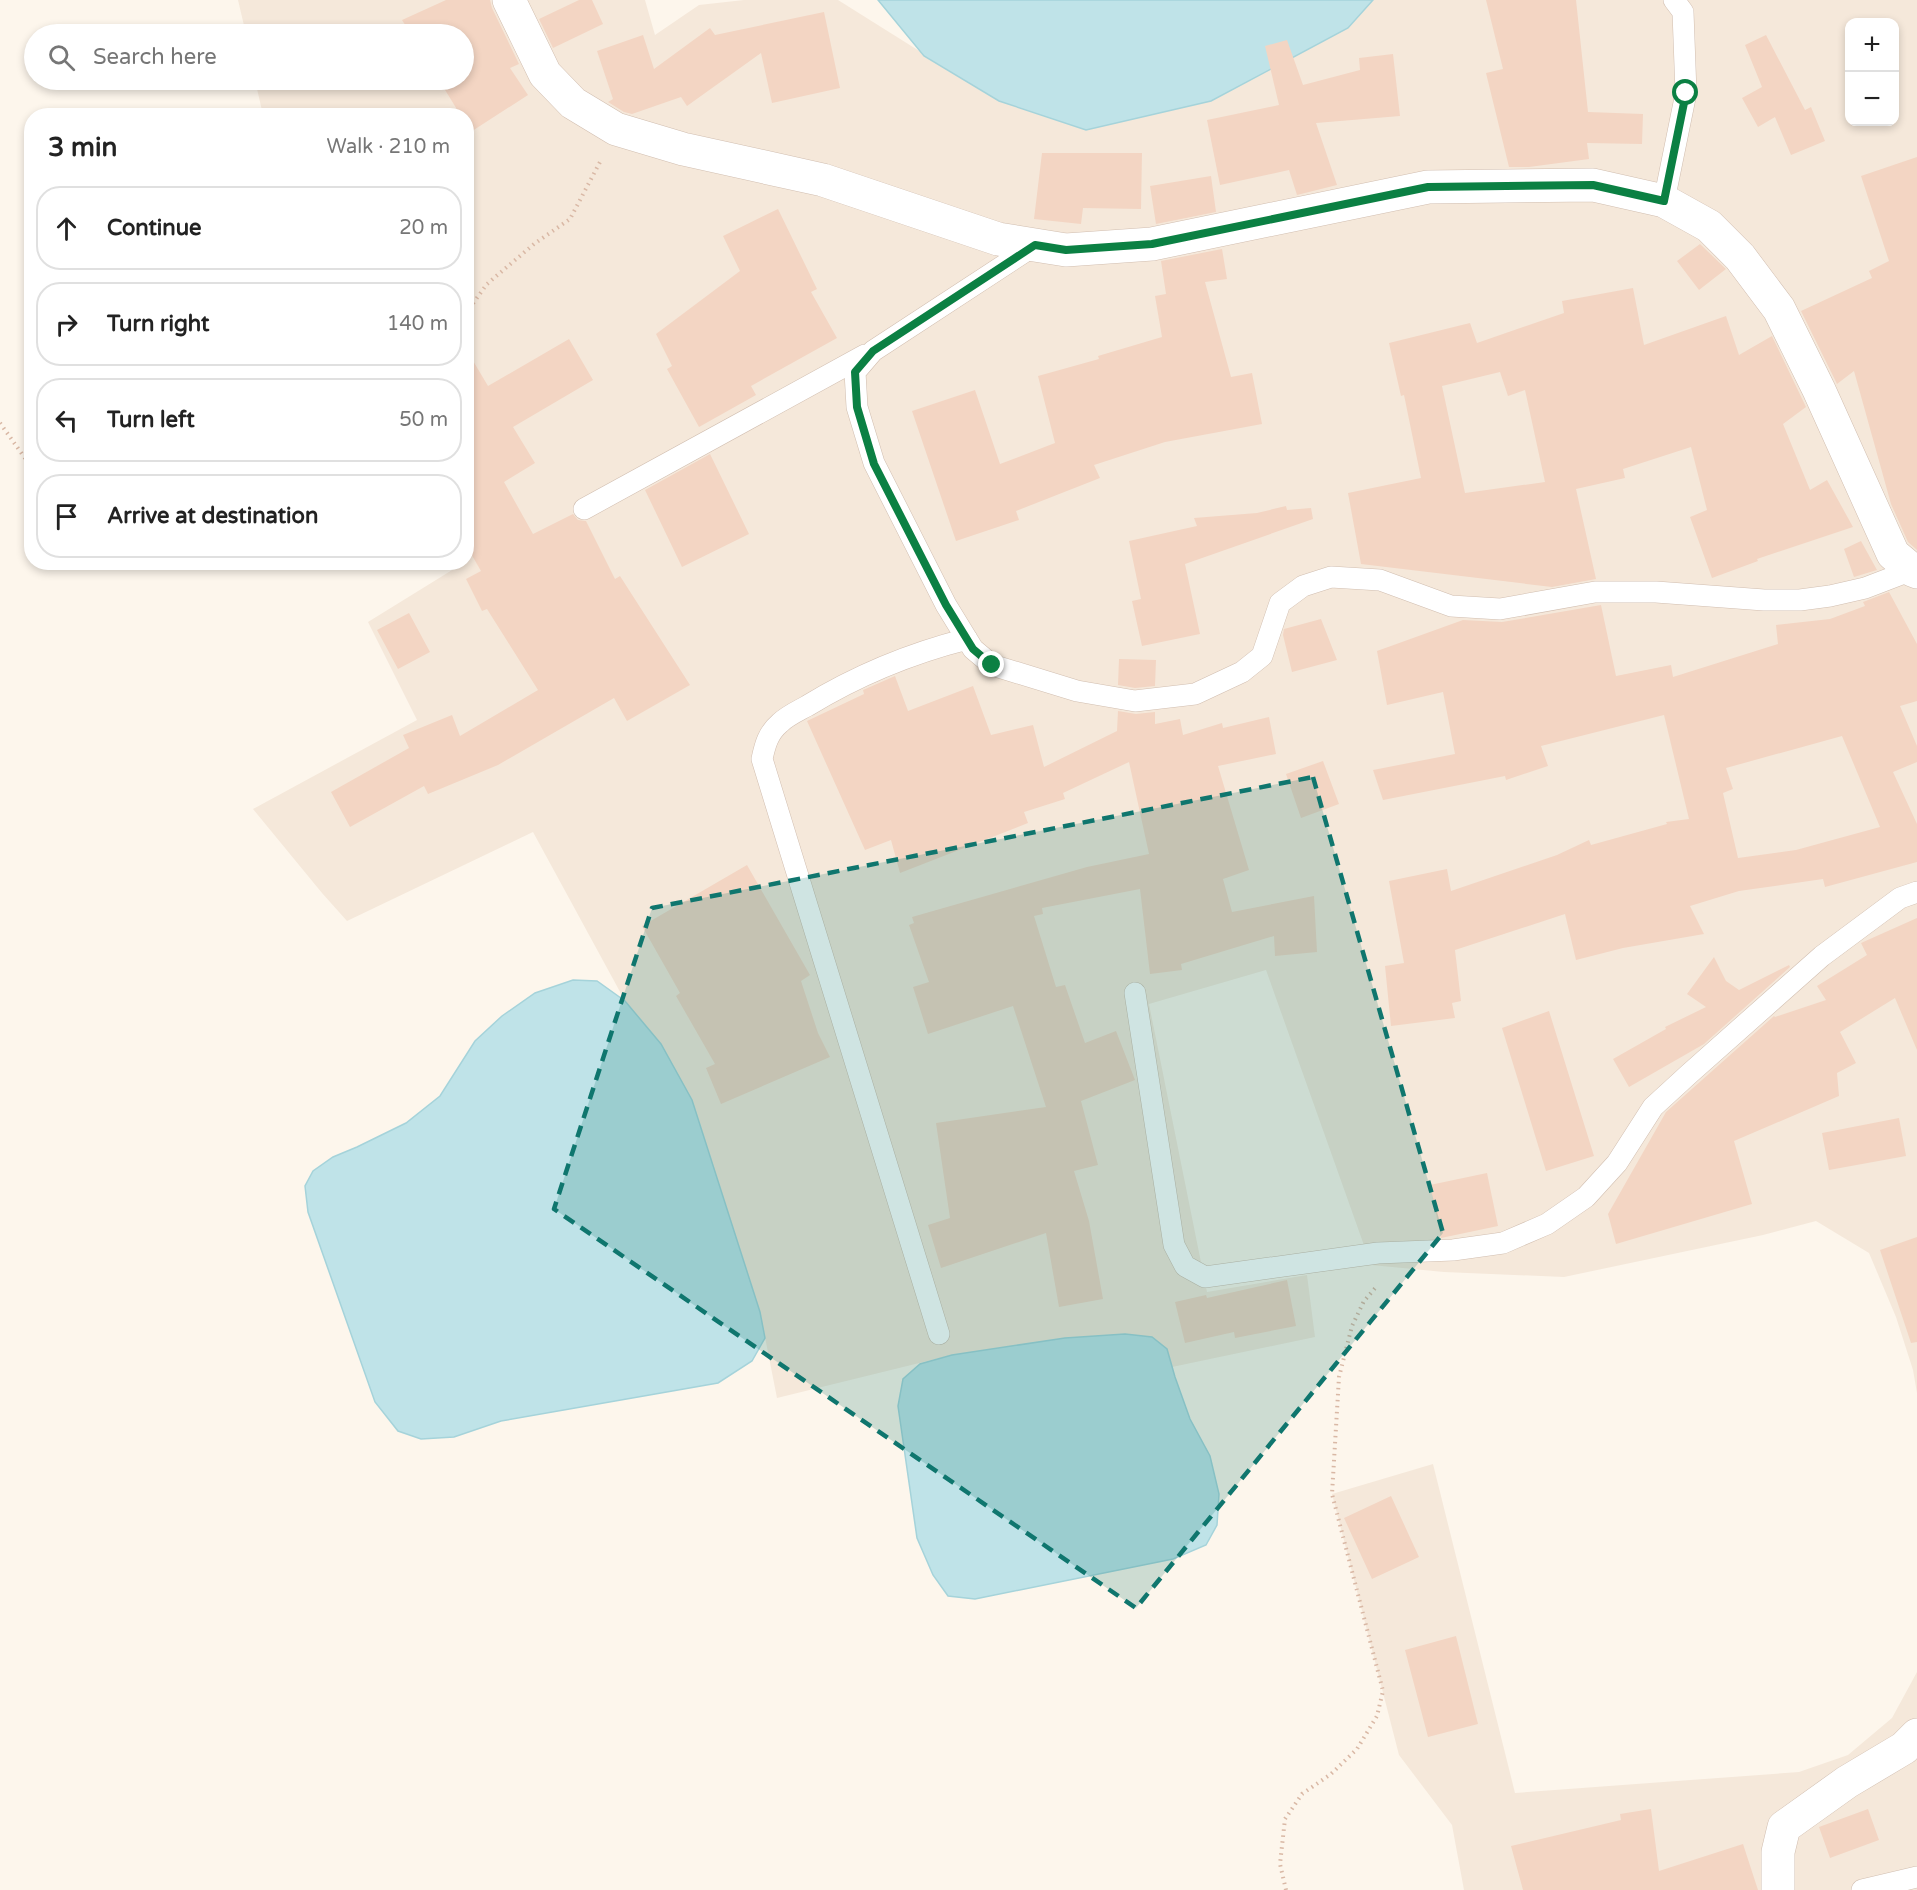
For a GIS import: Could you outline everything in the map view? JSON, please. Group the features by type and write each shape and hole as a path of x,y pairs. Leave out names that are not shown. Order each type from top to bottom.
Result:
{"street":[{"path":"509,0 545,75 573,103 616,129 684,149 823,180 998,239 1066,250 1152,244 1428,187 1593,185 1664,201 1709,226 1740,257 1779,309 1819,390 1893,554 1915,571"},
{"path":"1778,1890 1778,1852 1784,1827 1812,1805 1904,1748 1917,1735"}],"lane":[{"path":"1664,201 1686,93 1683,12 1674,0"},
{"path":"584,509 873,351 1035,245"},
{"path":"873,351 855,372 857,407 874,464 946,605 973,649 992,665 1077,691 1135,700 1195,694 1242,672 1262,656 1280,603 1304,586 1331,577 1380,580 1451,606 1500,609 1595,592 1656,592 1764,600 1800,600 1864,588 1915,571"},
{"path":"939,1334 762,759 767,738 779,723 826,694 899,661 939,646 967,639"},
{"path":"1136,993 1174,1245 1185,1266 1205,1277 1378,1253 1453,1250 1503,1243 1546,1224 1586,1197 1617,1163 1653,1107 1822,956 1900,898 1917,892"},
{"path":"1862,1890 1917,1877"}],"path":[{"path":"474,302 487,284 534,244 570,219 616,129"},
{"path":"0,423 24,457"},
{"path":"1286,1890 1280,1864 1285,1819 1302,1794 1330,1774 1357,1749 1377,1716 1383,1691 1332,1494 1339,1377 1352,1326 1364,1302 1381,1282 1419,1252"}],"highlighted area":[{"path":"1313,777 1443,1233 1136,1608 554,1209 652,908"}],"shaded area":[{"path":"238,0 645,0 655,35 699,5 744,0 838,0 999,101 1348,28 1373,0 1917,0 1917,1393 1913,1370 1896,1317 1869,1253 1816,1221 1763,1235 1564,1277 1444,1272 1371,1265 1266,970 1149,1004 1207,1292 1307,1275 1315,1337 1172,1367 1167,1349 1065,1338 952,1355 777,1398 760,1312 661,1044 625,1001 533,832 347,921 253,809 417,720 368,622 452,570 474,570 474,108 261,108 257,90 474,90 474,24 244,24"},
{"path":"1433,1464 1515,1793 1799,1772 1848,1755 1892,1718 1917,1672 1917,1890 1464,1890 1452,1825 1399,1755 1332,1494"}],"water":[{"path":"878,0 1373,0 1348,28 1211,101 1086,130 999,101 924,56"},
{"path":"573,980 597,981 625,1001 661,1044 692,1100 760,1312 765,1338 752,1361 718,1383 501,1421 454,1437 421,1439 398,1431 375,1402 308,1212 305,1186 313,1171 333,1157 406,1123 440,1096 475,1041 502,1016 535,993"},
{"path":"1125,1334 1152,1337 1167,1349 1190,1419 1210,1456 1219,1494 1217,1525 1206,1545 1173,1559 975,1599 948,1596 933,1575 917,1538 898,1406 903,1379 920,1364 952,1355 1065,1338"}],"building":[{"path":"446,0 490,0 519,64 510,68 528,95 474,130 474,108 456,108 445,90 474,90 474,24 405,24 402,20"},
{"path":"579,0 592,0 603,24 553,48 539,19"},
{"path":"1486,0 1576,0 1588,112 1643,114 1642,144 1587,143 1589,159 1529,167 1509,167 1486,73 1503,69"},
{"path":"824,12 840,88 772,103 761,53 687,106 681,97 632,114 608,102 613,99 597,51 643,35 654,69 710,28 715,35"},
{"path":"1766,35 1805,110 1811,107 1825,141 1791,155 1775,117 1758,127 1742,98 1762,87 1745,45"},
{"path":"1287,40 1303,85 1360,70 1359,58 1393,54 1400,116 1316,123 1337,185 1297,195 1289,170 1220,185 1207,120 1279,105 1265,46"},
{"path":"1042,153 1142,153 1141,209 1083,208 1081,224 1034,219"},
{"path":"1917,157 1917,550 1908,542 1891,504 1854,371 1837,384 1801,311 1872,278 1869,271 1889,261 1861,176"},
{"path":"1211,176 1216,212 1156,224 1150,186"},
{"path":"778,209 817,289 811,292 837,338 751,386 756,395 699,427 667,369 672,366 656,334 740,271 723,236"},
{"path":"1700,244 1726,269 1699,290 1677,261"},
{"path":"1222,249 1227,279 1205,282 1231,377 1252,373 1262,424 1165,442 1094,465 1100,478 1016,511 1019,520 956,541 912,411 975,390 1000,464 1055,443 1038,376 1099,359 1098,356 1162,337 1155,296 1166,294 1161,261"},
{"path":"1633,288 1644,345 1726,316 1739,355 1772,336 1806,407 1783,424 1810,490 1827,480 1853,527 1757,559 1758,561 1712,578 1690,517 1707,510 1691,447 1623,469 1625,478 1576,489 1596,579 1552,587 1361,564 1348,493 1421,478 1404,395 1401,396 1389,343 1470,323 1477,343 1564,313 1562,301","holes":["1500,372 1508,396 1525,390 1545,482 1465,493 1442,386"]},
{"path":"569,339 593,380 513,427 535,463 504,482 533,534 573,514 578,520 586,521 615,579 620,576 690,685 627,721 614,698 498,765 428,794 424,786 350,827 331,792 409,748 403,735 452,715 460,736 538,690 487,609 482,611 466,579 481,571 474,559 474,362 488,386"},
{"path":"710,454 749,534 682,567 645,490"},
{"path":"1286,506 1287,510 1311,508 1313,519 1185,564 1200,634 1142,646 1132,601 1141,599 1129,541 1197,526 1194,518 1257,513"},
{"path":"1861,541 1877,570 1854,577 1844,549"},
{"path":"1889,592 1917,644 1917,701 1900,706 1917,746 1917,762 1893,772 1917,824 1917,862 1825,887 1823,879 1739,891 1690,906 1704,934 1623,948 1576,960 1565,914 1455,950 1461,1001 1452,1003 1455,1018 1391,1026 1385,966 1404,963 1389,881 1447,869 1451,891 1557,855 1589,840 1591,845 1667,824 1666,822 1689,819 1664,715 1541,746 1548,766 1506,780 1505,776 1383,800 1373,770 1455,754 1443,692 1387,705 1377,651 1463,620 1502,622 1601,605 1616,676 1671,665 1673,677 1778,644 1776,625 1830,619 1865,606 1863,602","holes":["1842,736 1880,827 1796,850 1738,858 1723,793 1733,789 1726,768"]},
{"path":"409,613 430,652 398,669 377,630"},
{"path":"1321,619 1337,660 1292,672 1283,635 1284,629"},
{"path":"1119,659 1156,660 1155,686 1135,688 1118,685"},
{"path":"895,676 908,711 973,686 991,735 1033,725 1044,767 1117,731 1118,711 1136,714 1155,712 1155,724 1180,719 1183,735 1222,723 1223,728 1269,717 1276,754 1218,766 1249,870 1223,879 1232,912 1314,896 1317,952 1275,956 1274,936 1181,964 1182,970 1150,974 1140,889 1042,908 1043,914 1034,916 1056,987 1065,985 1085,1043 1116,1031 1135,1080 1081,1101 1098,1165 1074,1171 1089,1221 1103,1299 1059,1307 1046,1233 941,1268 928,1225 950,1218 936,1123 1046,1107 1013,1006 928,1034 913,987 929,982 909,925 914,923 912,917 1087,867 1149,854 1129,762 1063,793 1065,799 1024,812 1028,823 900,873 891,840 865,850 807,721 864,694 863,690"},
{"path":"1323,761 1339,804 1301,818 1286,774"},
{"path":"747,865 810,975 801,981 818,1033 830,1057 721,1104 706,1068 715,1064 676,996 680,993 642,926"},
{"path":"1917,918 1917,1050 1895,998 1840,1032 1856,1063 1837,1073 1839,1096 1734,1141 1752,1204 1616,1244 1608,1214 1666,1112 1774,1016 1826,1000 1817,986 1867,955 1861,943"},
{"path":"1714,957 1726,981 1739,990 1789,965 1790,967 1704,1044 1629,1087 1613,1059 1666,1029 1665,1027 1706,1007 1687,994"},
{"path":"1549,1011 1594,1156 1546,1171 1502,1028"},
{"path":"1899,1118 1906,1156 1829,1170 1822,1133"},
{"path":"1487,1173 1498,1226 1441,1238 1430,1185"},
{"path":"1917,1237 1917,1342 1911,1343 1880,1250"},
{"path":"1287,1280 1296,1326 1235,1338 1234,1332 1185,1343 1175,1302 1206,1295 1207,1298"},
{"path":"1391,1496 1419,1557 1372,1579 1344,1518"},
{"path":"1456,1636 1478,1724 1428,1737 1405,1650"},
{"path":"1651,1809 1659,1871 1743,1844 1758,1890 1523,1890 1511,1846 1621,1820 1620,1814"},
{"path":"1868,1809 1879,1840 1830,1858 1819,1827"}],"route":[{"path":"992,665 973,649 946,605 874,464 857,407 855,372 873,351 1035,245 1066,250 1152,244 1428,187 1593,185 1664,201 1686,93"}]}
